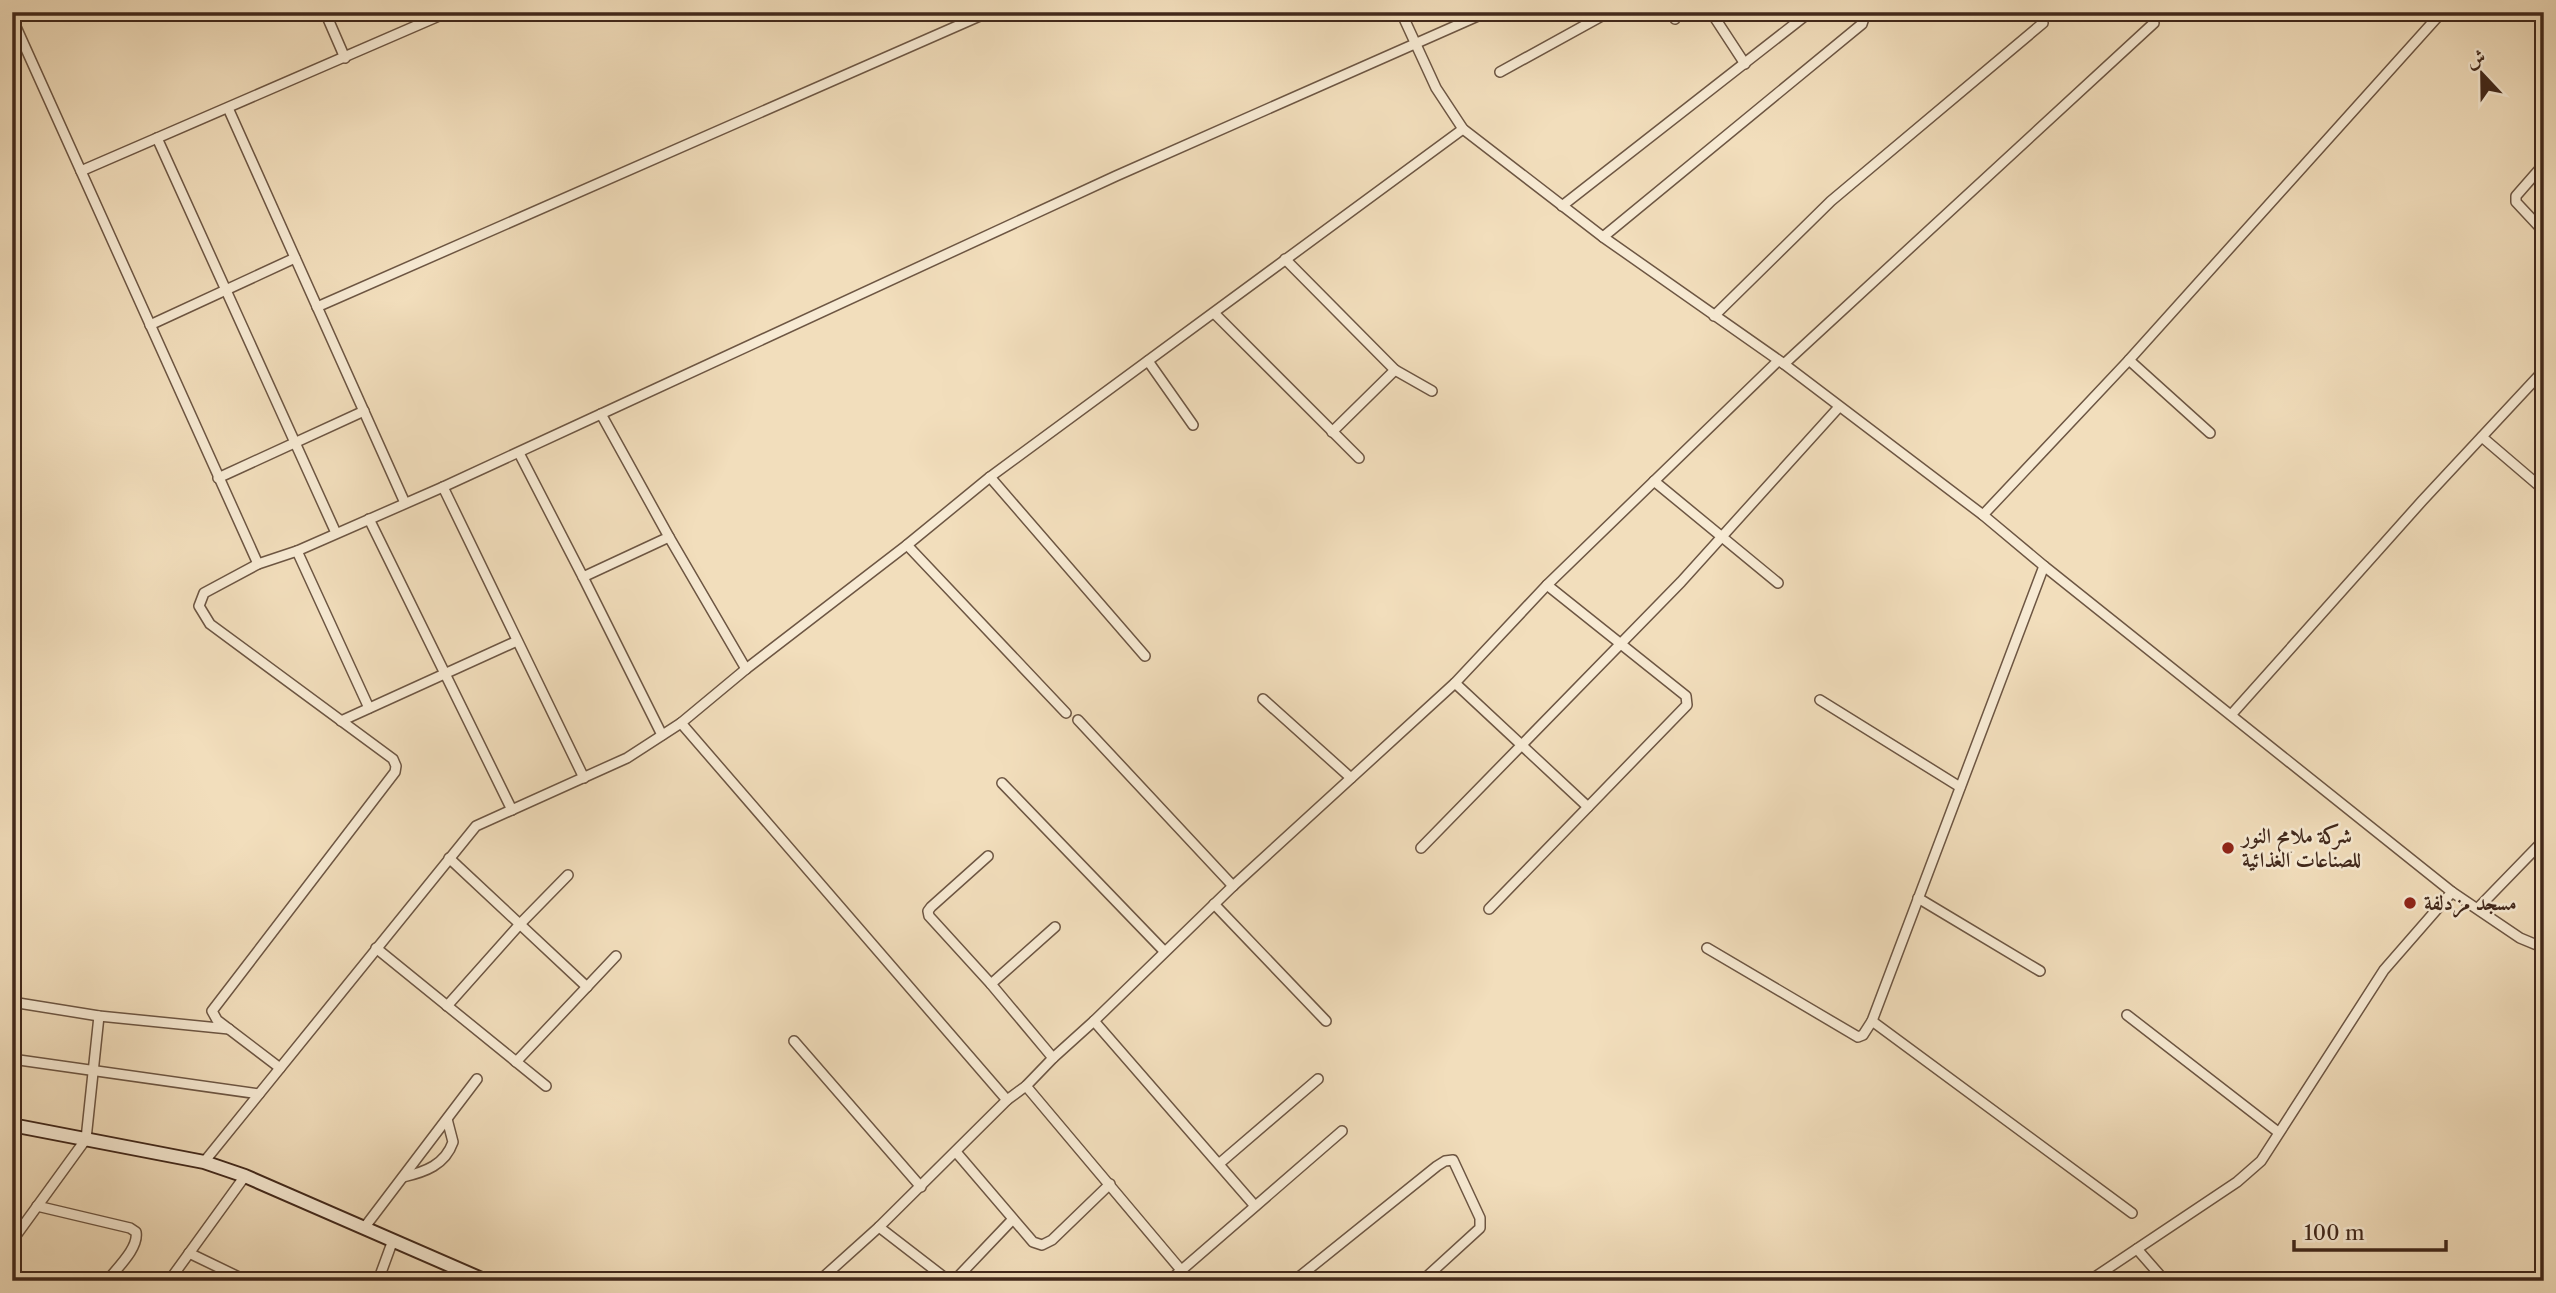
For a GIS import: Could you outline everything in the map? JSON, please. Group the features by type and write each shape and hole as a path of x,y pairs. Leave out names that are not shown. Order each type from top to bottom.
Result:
{"main road":[{"path":"12,1125 204,1162 245,1176 486,1281"}],"street":[{"path":"325,12 345,58"},
{"path":"81,170 448,12"},
{"path":"317,307 989,12"},
{"path":"1401,12 1436,88 1463,129 1603,237 1781,363 1983,515 2452,892 2520,938 2544,948"},
{"path":"280,1068 217,1020 212,1011 397,766 393,759 210,624 199,606 204,593 258,564 297,551 519,453 1116,176 1487,12"},
{"path":"1500,72 1609,12"},
{"path":"1711,12 1745,64"},
{"path":"1562,206 1810,12"},
{"path":"1603,237 1862,24 1858,12"},
{"path":"1983,515 2129,360 2442,12"},
{"path":"12,18 258,564"},
{"path":"1714,316 1831,201 2043,23"},
{"path":"819,1281 879,1227 1007,1100 1026,1086 1233,886 1455,683 1547,585 1654,481 2154,23"},
{"path":"228,108 405,503"},
{"path":"204,1162 476,826 627,758 681,723 990,477 1463,129"},
{"path":"158,138 335,533"},
{"path":"2544,164 2516,196 2515,202 2544,232"},
{"path":"150,325 295,258"},
{"path":"1285,259 1395,370 1432,391"},
{"path":"1214,313 1359,458"},
{"path":"2129,360 2210,433"},
{"path":"1148,361 1193,425"},
{"path":"1332,432 1395,370"},
{"path":"2231,715 2544,370"},
{"path":"1421,848 1721,537 1839,407"},
{"path":"218,478 295,445 364,411"},
{"path":"601,414 746,669"},
{"path":"2482,437 2544,490"},
{"path":"519,453 662,735"},
{"path":"990,477 1145,656"},
{"path":"1654,481 1778,583"},
{"path":"443,487 584,778"},
{"path":"369,519 512,810"},
{"path":"583,577 669,537"},
{"path":"907,545 1066,713"},
{"path":"297,551 369,708"},
{"path":"1707,948 1858,1037 1863,1035 1872,1021 2044,566"},
{"path":"1489,909 1687,705 1686,696 1547,585"},
{"path":"341,721 517,641"},
{"path":"1455,683 1588,807"},
{"path":"1263,699 1351,778"},
{"path":"1820,700 1960,787"},
{"path":"1077,720 1233,886"},
{"path":"681,723 1007,1100"},
{"path":"1002,783 1164,951"},
{"path":"2477,908 2544,840"},
{"path":"988,856 928,911 929,916 1053,1058"},
{"path":"449,858 587,986"},
{"path":"447,1006 568,875"},
{"path":"2089,1281 2261,1161 2384,970 2452,892"},
{"path":"1918,898 2040,971"},
{"path":"1214,904 1326,1021"},
{"path":"991,984 1055,928"},
{"path":"376,948 546,1086"},
{"path":"516,1062 616,956"},
{"path":"12,1002 99,1016 229,1029"},
{"path":"2127,1015 2278,1132"},
{"path":"12,1241 86,1139 99,1016"},
{"path":"1094,1021 1255,1206"},
{"path":"1872,1021 2132,1213"},
{"path":"794,1041 921,1186"},
{"path":"12,1059 259,1094"},
{"path":"365,1228 477,1079"},
{"path":"1220,1163 1318,1079"},
{"path":"1026,1086 1181,1269"},
{"path":"403,1177 425,1172 444,1159 453,1142 447,1119"},
{"path":"1169,1281 1342,1131"},
{"path":"956,1152 1033,1242 1042,1245 1052,1240 1110,1184"},
{"path":"1294,1281 1437,1166 1445,1160 1453,1160 1480,1218 1480,1228 1422,1281"},
{"path":"169,1281 245,1176"},
{"path":"37,1206 130,1228 136,1232 137,1239 107,1281"},
{"path":"954,1281 1013,1219"},
{"path":"879,1227 949,1281"},
{"path":"378,1281 393,1240"},
{"path":"2137,1249 2165,1281"},
{"path":"189,1254 247,1281"}],"place":[{"name":"شركة ملامح النور للصناعات الغذائية","path":"2228,848"},
{"name":"مسجد مزدلفة","path":"2410,903"}]}
